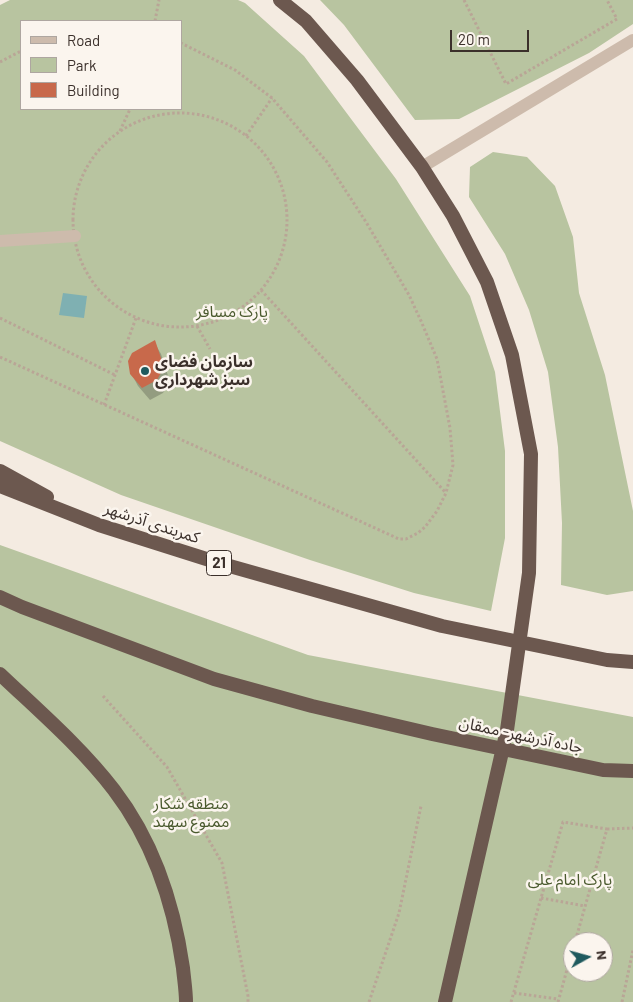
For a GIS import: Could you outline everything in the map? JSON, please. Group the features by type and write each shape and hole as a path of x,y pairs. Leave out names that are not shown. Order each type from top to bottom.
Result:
{"highway":[{"path":"280,0 306,21 357,80 422,167 453,216 487,282 512,355 530,454 529,572 507,730 445,1002"},
{"path":"0,471 99,525"},
{"name":"کمربندی آذرشهر","path":"0,486 99,525 219,563 442,626 607,660 633,662"},
{"name":"جاده آذرشهر- ممقان","path":"0,598 214,679 312,706 432,734 603,770 633,771"},
{"path":"0,674 73,744 114,790 146,840 166,891 179,943 186,1002"}],"street":[{"path":"422,167 633,40"},
{"path":"0,240 75,236"}],"path":[{"path":"155,20 159,0"},
{"path":"464,0 506,84 617,19 607,0"},
{"path":"0,358 400,539 406,539 418,533 437,511 446,493 453,465 450,428 437,358 409,295 366,222 332,170 272,98 234,70 182,44"},
{"path":"0,62 20,52"},
{"path":"246,136 272,98"},
{"path":"120,132 130,110"},
{"path":"167,112 198,113 228,123 246,136 253,141 271,162 282,187 287,214 285,242 277,267 261,290 241,309 217,322 190,327 162,327 136,318 110,302 90,278 77,250 72,219 77,189 90,160 111,137 137,121 167,112"},
{"path":"261,290 446,493"},
{"path":"0,318 115,375"},
{"path":"104,405 136,318"},
{"path":"197,326 210,349"},
{"path":"103,696 167,768 222,863 248,1002"},
{"path":"369,1002 399,913 421,806"},
{"path":"511,1002 563,822 607,829 633,828"},
{"path":"578,932 607,829"},
{"path":"541,898 585,906"},
{"path":"622,1002 633,950"},
{"path":"514,992 558,1001 563,982"}],"green space":[{"name":"پارک مسافر","path":"10,0 238,0 245,3 304,56 396,179 470,296 495,372 505,451 505,538 491,611 414,593 310,560 121,495 0,441 0,5"},
{"path":"320,0 633,0 633,24 589,53 459,119 415,120 344,25"},
{"path":"493,152 527,157 555,186 573,237 579,293 605,375 633,511 633,591 607,595 561,585 562,523 558,447 548,372 529,310 505,254 469,197 470,167"},
{"name":"منطقه شکار ممنوع سهند","path":"0,545 308,655 633,717 633,1002 0,1002"}],"water":[{"path":"63,293 87,296 84,318 59,315"}],"building":[{"name":"سازمان فضای سبز شهرداری","path":"155,340 163,369 157,380 142,388 130,374 128,361 132,353"}],"place":[{"name":"سازمان فضای سبز شهرداری","path":"145,371"}],"park label":[{"name":"پارک امام علی","path":"570,880"}]}
